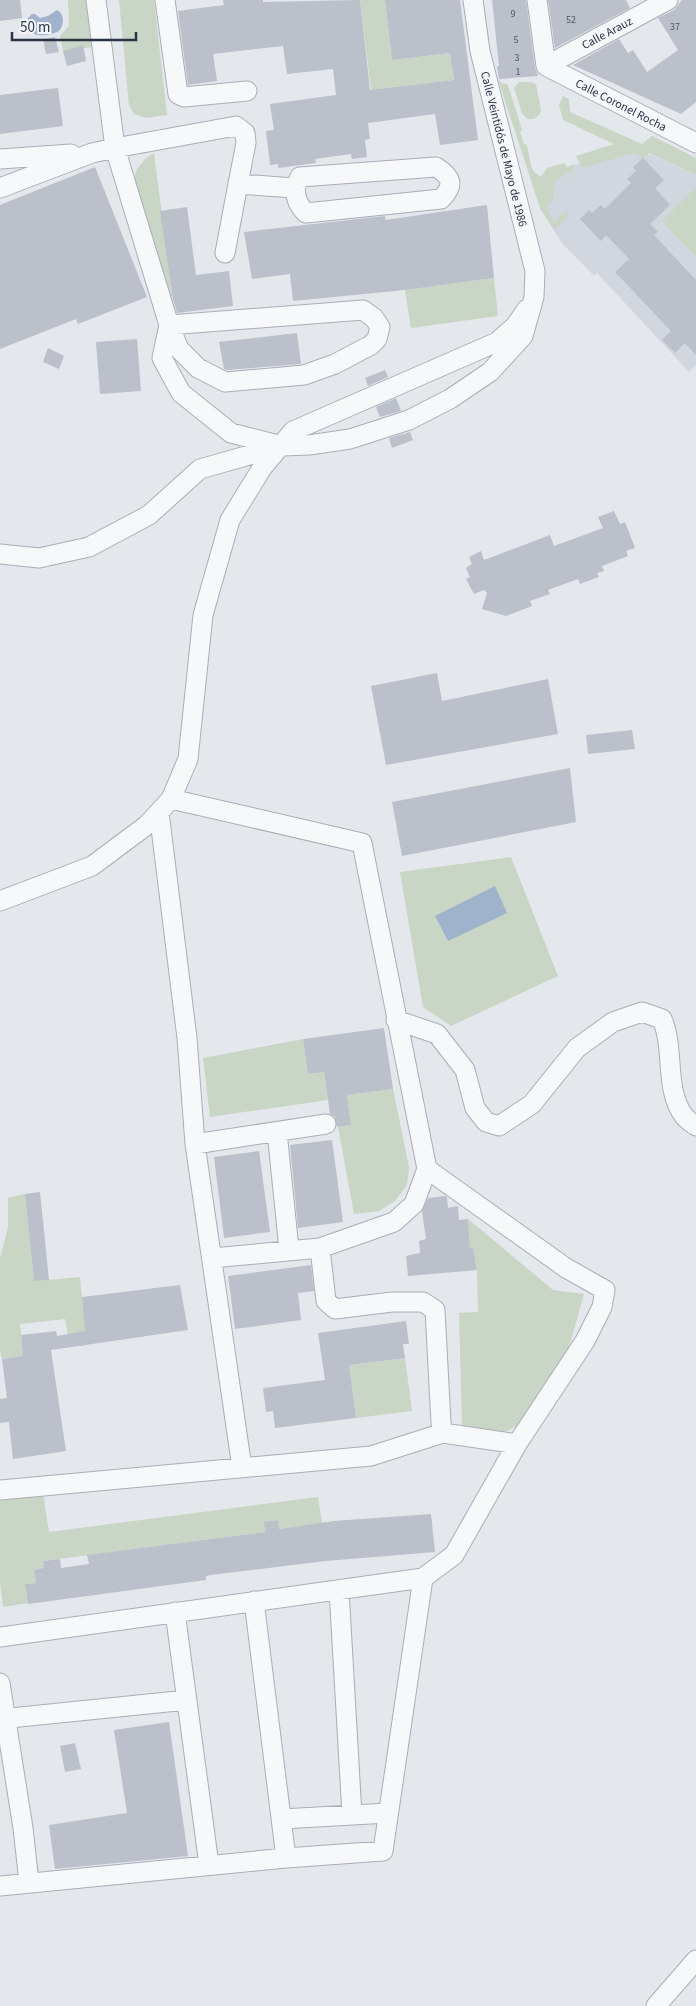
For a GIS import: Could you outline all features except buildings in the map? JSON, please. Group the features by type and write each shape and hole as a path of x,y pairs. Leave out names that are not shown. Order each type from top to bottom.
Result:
{"street":[{"path":"96,0 115,148 169,325 179,349 198,368 225,382 304,375 335,364 371,346 376,339 380,327 374,318 363,310 169,325"},
{"path":"166,0 178,94 184,97 248,91"},
{"name":"Calle Veintidós de Mayo de 1986","path":"282,446 350,440 409,420 450,399 490,372 523,336 534,298 535,271 480,51 473,0"},
{"path":"537,0 546,66"},
{"name":"Calle Arauz","path":"546,66 668,0"},
{"name":"Calle Coronel Rocha","path":"546,66 696,143"},
{"path":"0,159 92,153 236,126 244,134 246,143 225,253"},
{"path":"0,188 92,153"},
{"path":"436,167 447,174 450,181 448,192 441,199 306,213 300,207 296,198 295,188 300,177 436,167"},
{"path":"238,184 295,188"},
{"path":"0,901 92,866 147,825 165,805 188,759 203,615 230,520 262,468 293,431 497,342 516,325 534,298"},
{"path":"169,325 162,358 181,393 231,433 282,446"},
{"path":"0,554 39,558 89,547 149,515 200,469 282,446"},
{"path":"165,805 362,843 427,1169 414,1204 394,1222 320,1248 212,1258"},
{"path":"165,805 195,1144 242,1468"},
{"path":"396,1020 437,1034 465,1070 475,1108 486,1122 499,1126 532,1104 576,1048 613,1022 642,1012 662,1019 668,1031 671,1081 684,1116 696,1126"},
{"path":"195,1144 326,1124"},
{"path":"277,1132 289,1250"},
{"path":"0,1637 423,1578 454,1555 518,1444 585,1341 602,1306 606,1290 566,1268 427,1169"},
{"path":"320,1248 326,1302 336,1310 392,1302 423,1302 435,1310 440,1414 443,1433"},
{"path":"0,1490 371,1456 443,1433 518,1444"},
{"path":"0,1886 209,1865 383,1851 423,1578"},
{"path":"339,1590 352,1815"},
{"path":"254,1601 286,1858"},
{"path":"174,1612 209,1865"},
{"path":"0,1683 3,1719 23,1828 29,1882"},
{"path":"3,1719 187,1700"},
{"path":"282,1819 388,1813"},
{"path":"656,2006 696,1960"}],"shaded area":[{"path":"625,149 641,150 696,175 696,365 689,372 597,273 594,276 562,243 540,208 540,195 562,169"}],"green space":[{"path":"68,0 87,0 93,47 63,51 60,36 69,26"},
{"path":"119,0 154,0 167,115 146,118 134,114 129,105"},
{"path":"360,0 385,0 392,60 466,51 452,67 454,80 371,90"},
{"path":"498,79 501,83 507,84 509,88 522,130 520,132 524,144 527,145 532,168 535,172 542,176 547,168 564,163 567,167 573,165 575,170 557,180 553,188 554,199 546,206 554,222 566,211 569,216 554,230 540,208"},
{"path":"519,82 536,84 541,110 540,114 534,119 527,119 522,113 514,88"},
{"path":"563,96 569,99 570,112 642,144 652,136 696,158 696,175 649,153 643,158 633,153 582,168 576,156 614,144 563,120 559,105"},
{"path":"154,153 174,309 151,245 133,182 137,169 145,159"},
{"path":"696,188 696,257 662,221"},
{"path":"494,278 498,316 411,328 405,290"},
{"path":"511,857 558,976 451,1026 423,1007 400,872"},
{"path":"303,1039 308,1074 324,1072 328,1100 210,1117 203,1058"},
{"path":"393,1089 409,1167 407,1185 395,1201 379,1211 354,1214 338,1127 351,1125 347,1095"},
{"path":"25,1194 34,1281 80,1277 87,1345 70,1347 65,1319 20,1324 23,1356 2,1359 0,1351 0,1258 8,1227 8,1198"},
{"path":"468,1219 553,1290 584,1294 566,1358 525,1422 503,1433 462,1425 459,1313 478,1312 477,1270 473,1248 470,1248"},
{"path":"405,1358 412,1411 356,1418 349,1365"},
{"path":"43,1493 49,1532 318,1497 322,1523 279,1529 277,1520 265,1522 266,1532 43,1561 44,1568 35,1570 36,1583 25,1584 28,1603 3,1607 0,1582 0,1499"}],"water":[{"path":"57,10 60,12 63,20 59,31 38,35 29,31 25,21 32,14 40,18 48,16"},
{"path":"495,886 507,913 448,941 435,916"}]}
